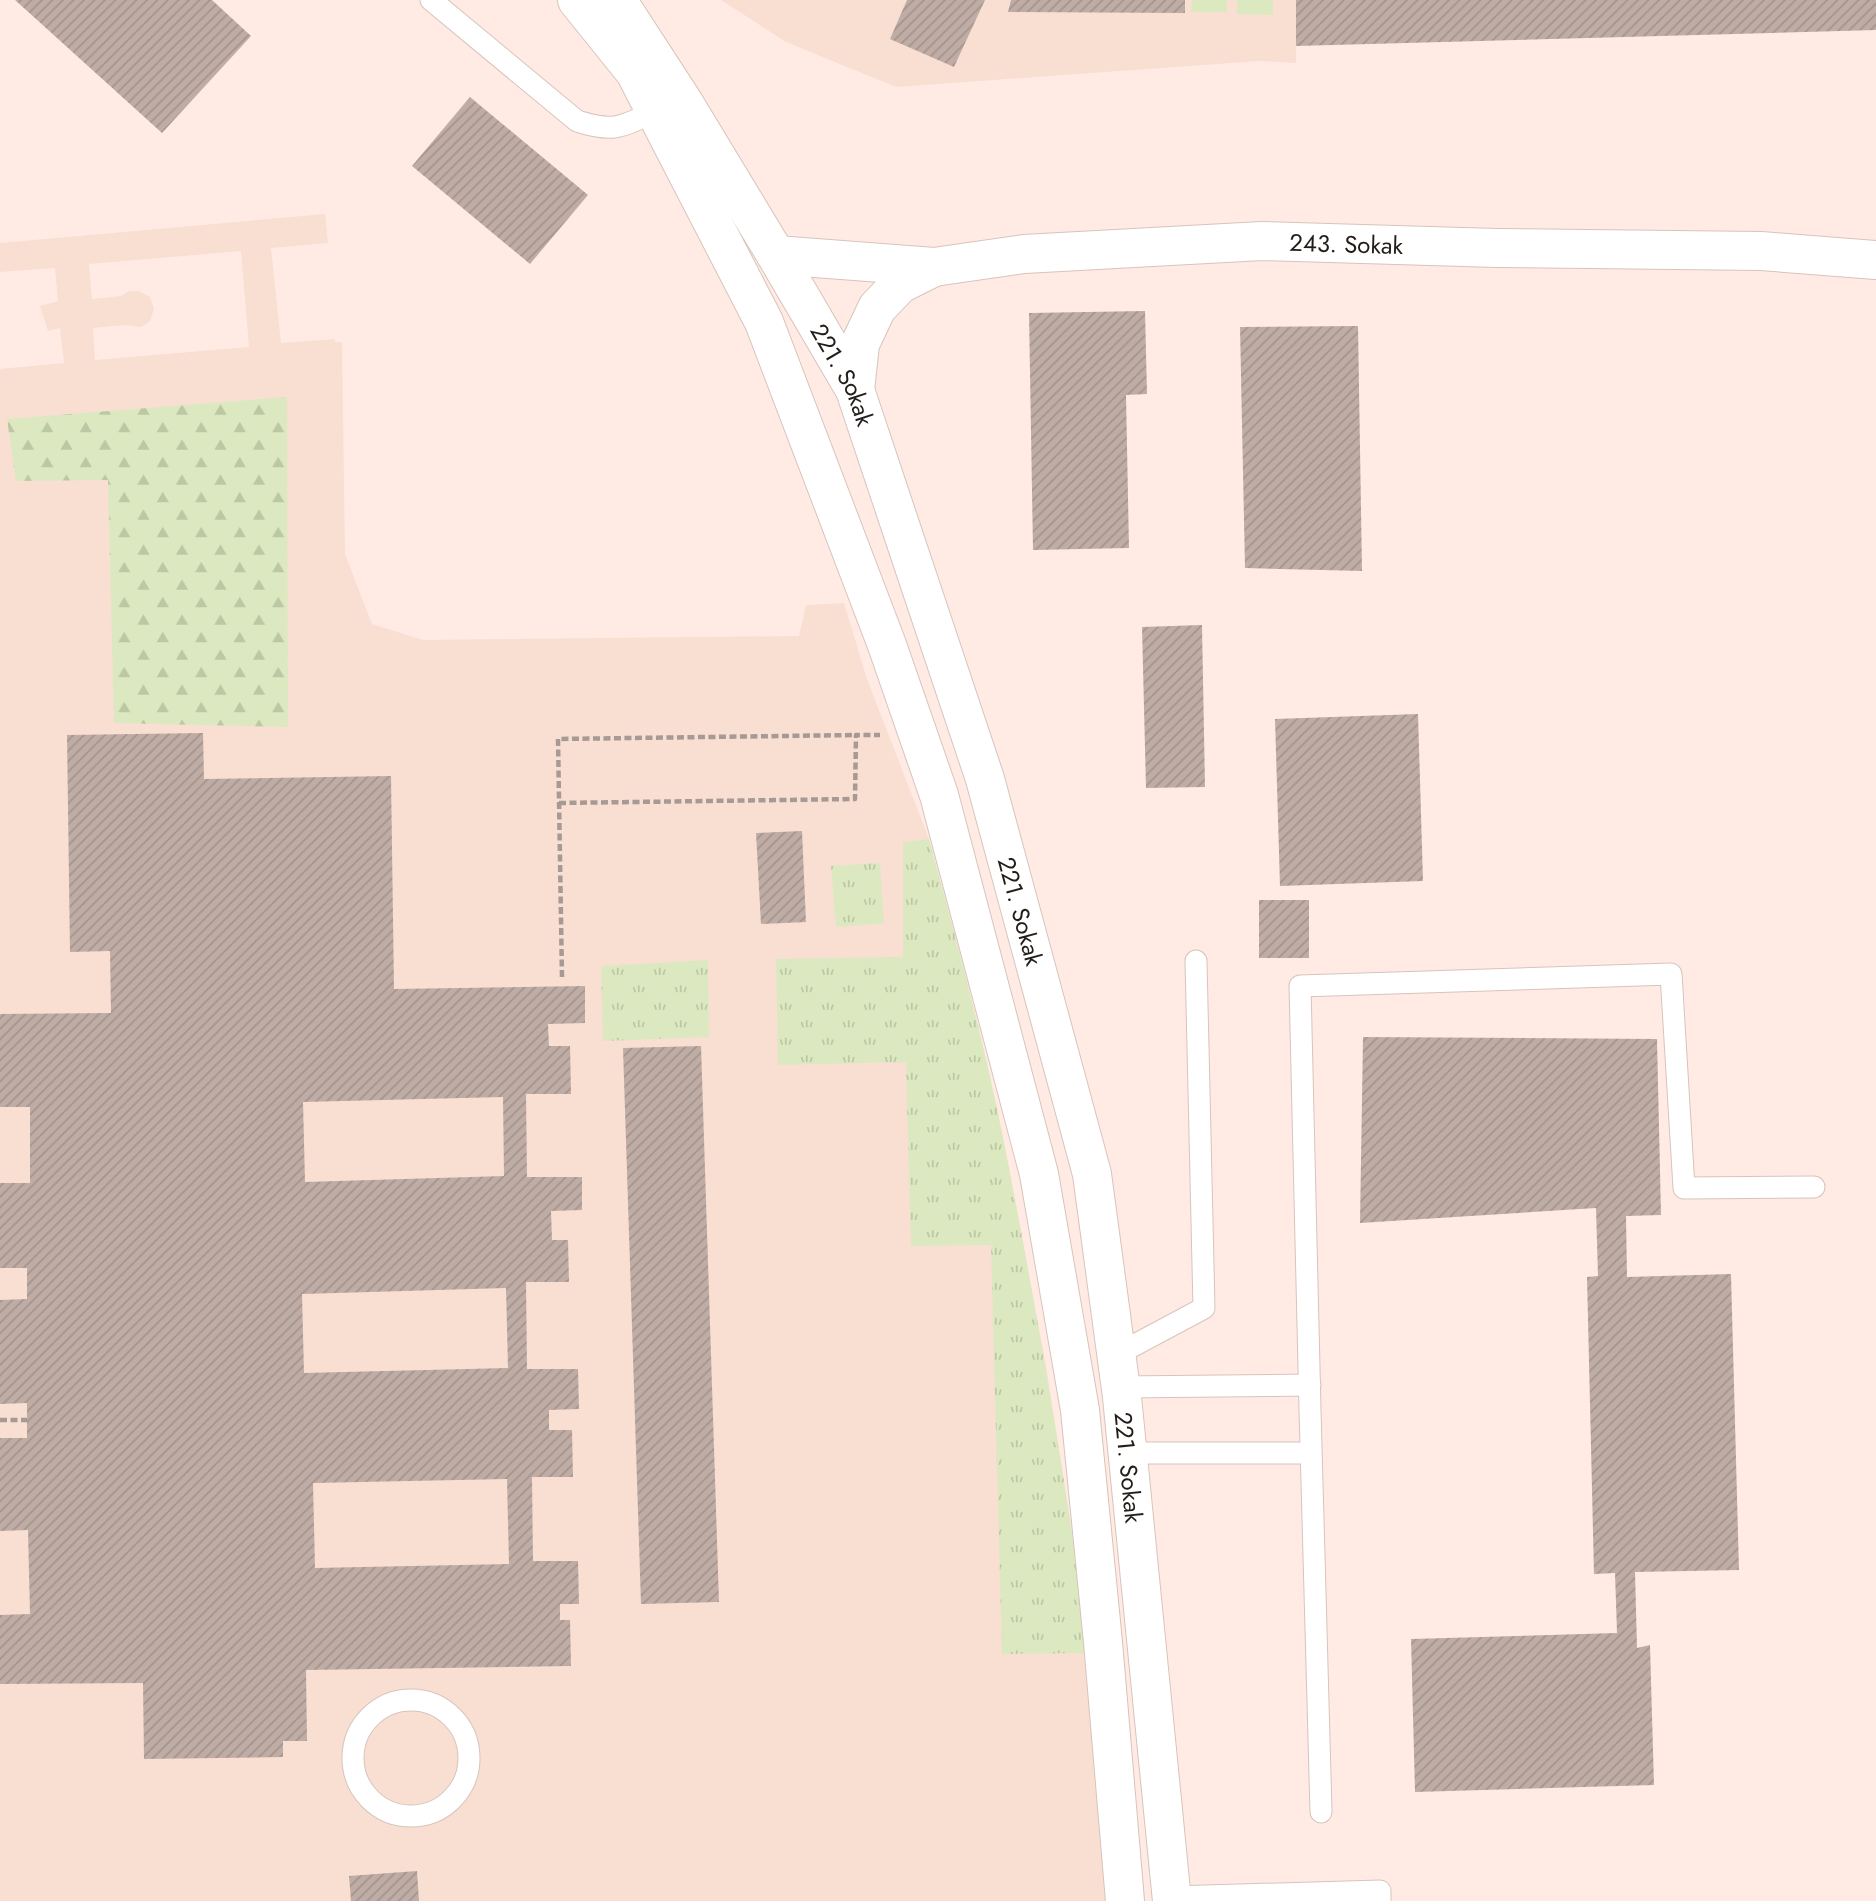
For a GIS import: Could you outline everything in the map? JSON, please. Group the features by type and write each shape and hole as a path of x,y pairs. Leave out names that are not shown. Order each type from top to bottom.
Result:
{"street":[{"name":"221. Sokak","path":"577,0 635,72 764,322 887,645 939,795 1039,1174 1080,1410 1125,1901"},
{"name":"221. Sokak","path":"617,0 684,103 855,390 985,779 1092,1174 1127,1453 1171,1899"},
{"name":"243. Sokak","path":"776,255 934,267 1024,254 1262,241 1497,248 1761,251 1876,260"},
{"name":"243. Sokak","path":"1761,251 1876,242"},
{"name":"243. Sokak","path":"855,390 860,344 877,308 900,284 934,267"}],"lane":[{"path":"431,0 577,121 593,127 619,128 656,111"},
{"path":"1118,1371 1204,1308 1196,961"},
{"path":"1321,1812 1300,986 1671,974 1684,1188 1814,1187"},
{"path":"1118,1371 1310,1385"},
{"path":"1127,1453 1310,1453"},
{"path":"410,1700 430,1703 444,1710 464,1733 469,1748 465,1782 456,1796 442,1808 410,1817 390,1813 372,1803 359,1787 353,1768 352,1748 359,1729 372,1713 390,1703 410,1700"},
{"path":"1171,1899 1380,1891 1380,1901"}],"path":[{"path":"562,977 558,739 918,734"},
{"path":"559,803 855,799 856,735"},
{"path":"0,1420 27,1420"}],"shaded area":[{"path":"721,0 1296,0 1296,63 1259,61 896,87 786,42"},
{"path":"325,214 328,243 271,248 281,343 335,339 335,342 342,342 345,554 372,624 423,640 799,636 806,605 844,603 867,679 929,839 1002,1135 1046,1365 1090,1653 1110,1901 0,1901 0,369 64,363 60,328 48,331 40,306 58,301 55,268 0,272 0,243","holes":["241,251 249,347 95,360 93,328 125,325 141,327 150,321 154,309 150,297 139,291 92,299 89,264"]}],"green space":[{"path":"1192,0 1227,0 1227,12 1191,12"},
{"path":"1237,0 1273,0 1273,15 1237,14"},
{"path":"287,397 288,727 114,723 108,480 16,481 7,419"},
{"path":"929,839 978,1025 1003,1137 1050,1394 1090,1653 1002,1654 991,1245 911,1246 906,1062 778,1065 776,959 903,957 903,842"},
{"path":"880,863 884,923 836,927 831,866"},
{"path":"708,960 709,1037 603,1041 601,966"}],"building":[{"path":"15,0 212,0 251,36 162,133"},
{"path":"907,0 985,0 954,67 890,39"},
{"path":"1011,0 1185,0 1185,13 1008,12"},
{"path":"1296,0 1876,0 1876,30 1296,46"},
{"path":"470,97 588,195 530,264 412,166"},
{"path":"1145,311 1147,394 1126,395 1129,548 1033,550 1029,313"},
{"path":"1358,326 1362,571 1245,568 1240,327"},
{"path":"1202,625 1205,787 1146,788 1142,627"},
{"path":"1418,714 1423,881 1280,886 1275,719"},
{"path":"203,733 204,779 391,776 394,989 585,986 585,1023 548,1024 549,1046 570,1046 571,1094 526,1094 527,1177 582,1177 582,1210 551,1211 552,1240 568,1240 569,1282 526,1282 527,1369 578,1369 579,1409 549,1410 549,1430 572,1430 573,1477 532,1477 533,1561 578,1561 579,1604 560,1604 560,1620 570,1620 571,1666 306,1670 307,1741 283,1741 283,1757 144,1759 143,1683 0,1684 0,1615 30,1614 28,1530 0,1531 0,1438 27,1438 27,1403 0,1404 0,1300 27,1299 27,1268 0,1268 0,1183 30,1183 30,1107 0,1107 0,1014 111,1013 110,951 70,952 67,735","holes":["503,1097 504,1176 305,1182 303,1102","506,1288 508,1368 304,1373 302,1294","507,1479 509,1564 315,1568 313,1483"]},
{"path":"802,831 806,922 761,924 756,833"},
{"path":"1259,900 1309,900 1309,958 1259,958"},
{"path":"1363,1037 1657,1039 1661,1215 1626,1216 1627,1277 1731,1274 1739,1570 1635,1572 1637,1648 1650,1645 1654,1785 1415,1792 1411,1639 1617,1633 1615,1573 1594,1574 1587,1277 1598,1276 1596,1208 1360,1223"},
{"path":"701,1046 719,1602 641,1604 623,1048"},
{"path":"417,1871 419,1901 351,1901 349,1876"}]}
